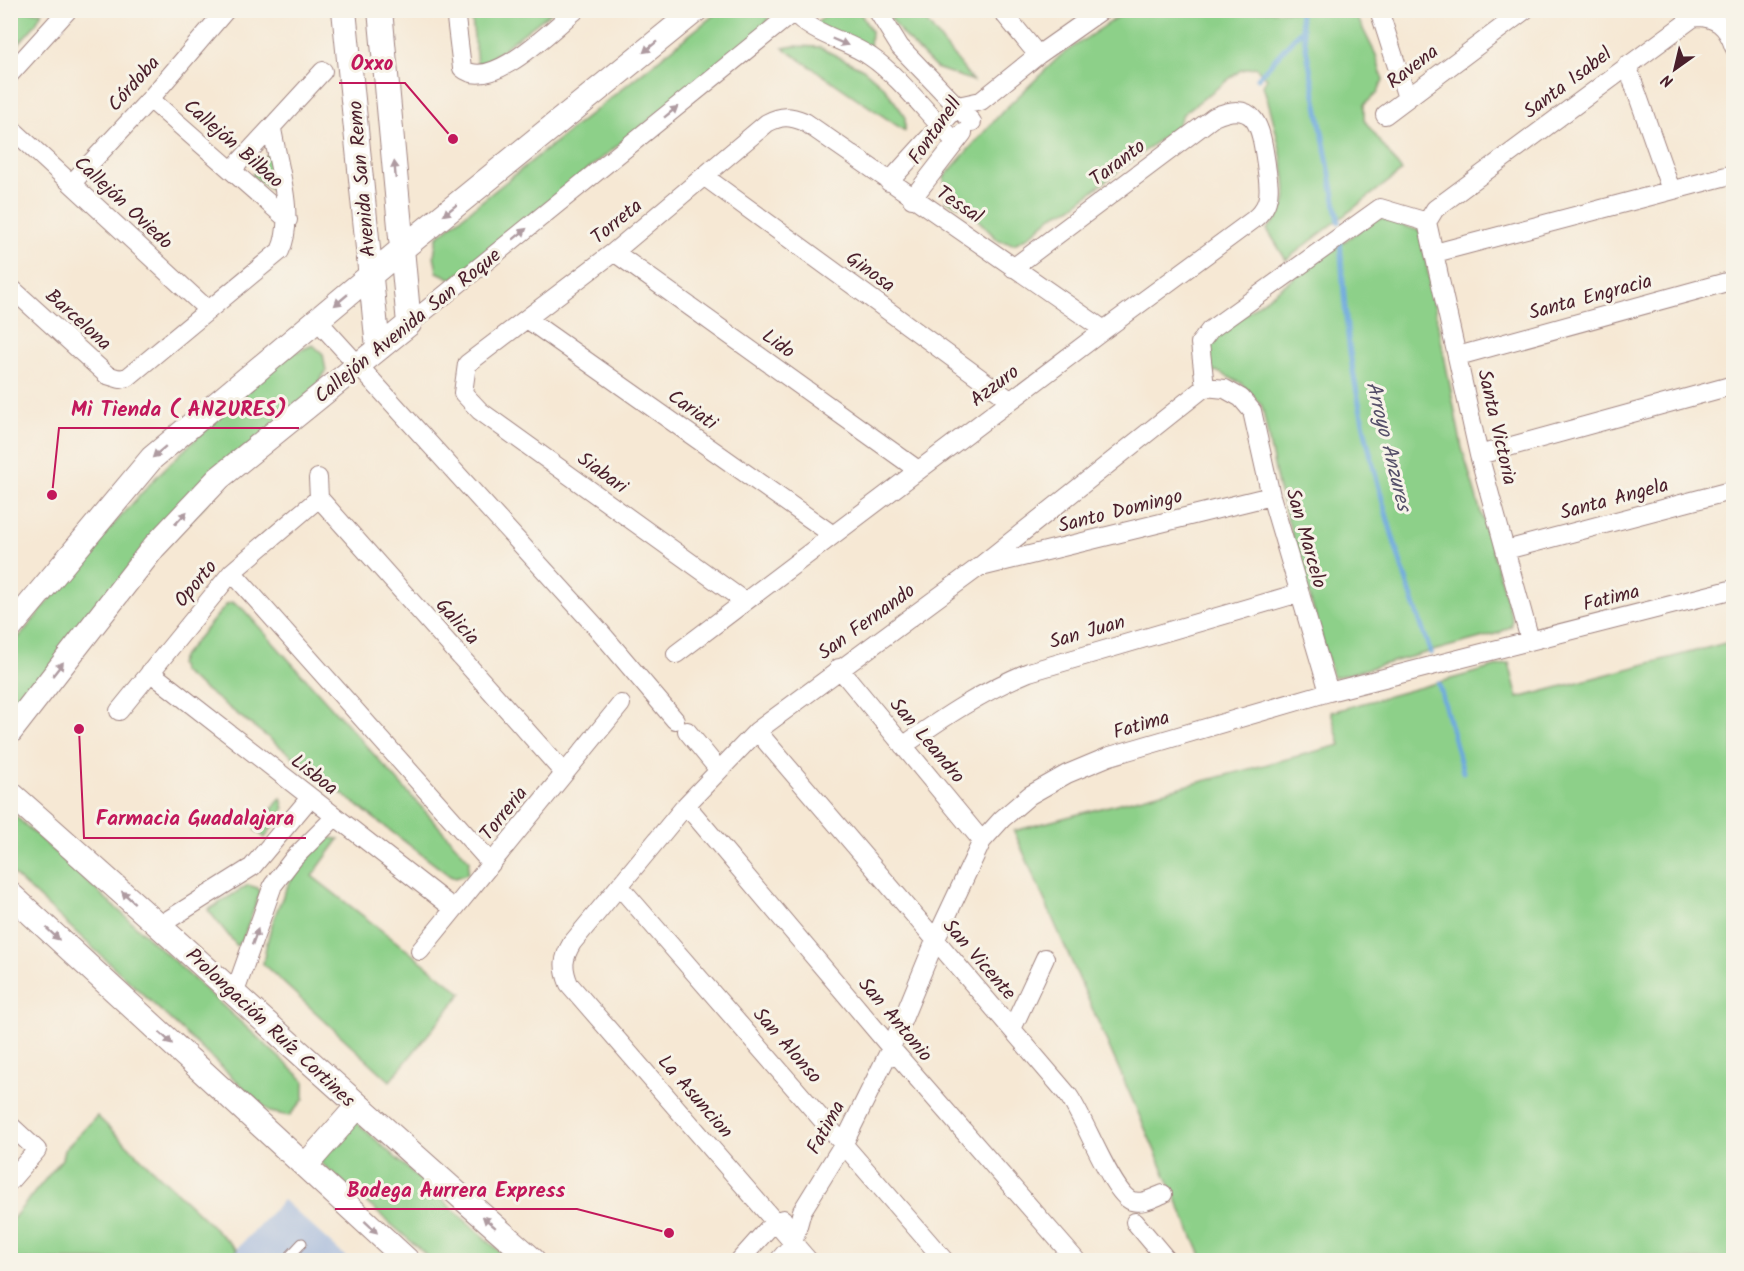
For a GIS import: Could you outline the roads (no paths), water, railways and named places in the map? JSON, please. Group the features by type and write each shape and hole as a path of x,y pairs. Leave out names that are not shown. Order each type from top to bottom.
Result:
{"street":[{"path":"10,74 68,10"},
{"name":"Córdoba","path":"72,183 150,99 226,10"},
{"name":"Avenida San Remo","path":"344,10 369,277 378,348"},
{"name":"Avenida San Remo","path":"380,10 409,324"},
{"path":"456,10 462,68 470,75 482,76 499,70 576,10"},
{"path":"10,628 152,458 402,249 696,10"},
{"path":"877,10 900,47 972,122"},
{"path":"1001,10 1038,55"},
{"path":"981,101 1038,55 1102,10"},
{"path":"1379,10 1407,98"},
{"name":"Ravena","path":"1384,115 1505,17 1525,10"},
{"path":"794,11 804,25 857,49 882,65 938,126 956,142"},
{"name":"Callejón Avenida San Roque","path":"10,732 154,547 219,478 794,11"},
{"name":"Santa Isabel","path":"1427,222 1435,209 1694,17 1707,16 1720,22 1729,33 1734,47"},
{"path":"882,65 900,47"},
{"path":"1627,65 1671,190"},
{"path":"232,170 323,71"},
{"name":"Callejón Bilbao","path":"150,99 288,220"},
{"name":"Fontanell","path":"889,182 958,106 981,101"},
{"name":"Fontanell","path":"912,199 972,122 981,101"},
{"name":"Taranto","path":"1013,268 1214,117 1226,111 1241,112 1254,118"},
{"name":"Torreta","path":"467,364 614,252 767,123 779,117 791,116"},
{"name":"Tessal","path":"791,116 805,122 912,199 1104,330"},
{"name":"Azzuro","path":"675,654 1262,212 1269,189 1261,129 1254,118"},
{"name":"Callejón Oviedo","path":"10,127 207,309"},
{"path":"207,309 280,251 287,237 288,220 272,129"},
{"path":"1435,253 1734,174"},
{"name":"Ginosa","path":"705,177 1010,400"},
{"path":"1205,387 1200,343 1210,330 1380,208 1427,222"},
{"name":"Santa Victoria","path":"1427,222 1479,455 1530,640"},
{"name":"Lido","path":"614,252 918,470"},
{"name":"Santa Engracia","path":"1458,356 1734,280"},
{"name":"Barcelona","path":"10,286 107,375 120,379 139,368 207,309"},
{"name":"Cariati","path":"527,319 833,535"},
{"path":"317,320 597,628 718,768"},
{"name":"Siabari","path":"467,364 463,393 470,403 744,601"},
{"path":"1479,455 1734,386"},
{"name":"San Marcelo","path":"1205,387 1225,389 1241,398 1252,411 1272,496 1329,692"},
{"name":"San Fernando","path":"564,956 686,805 718,768 757,731 839,668 979,567 1205,387"},
{"path":"318,478 319,498"},
{"name":"Santa Angela","path":"1506,550 1734,490"},
{"name":"Santo Domingo","path":"979,567 1272,496"},
{"name":"Oporto","path":"119,711 232,572 319,498"},
{"name":"Galicia","path":"319,498 564,773"},
{"path":"232,572 492,863"},
{"name":"Fatima","path":"779,1260 793,1244 801,1211 844,1143 891,1048 935,941 982,841 1002,819 1030,795 1067,774 1110,756 1329,692 1734,589"},
{"name":"San Juan","path":"903,746 994,686 1029,672 1299,593"},
{"name":"San Leandro","path":"839,668 982,841"},
{"name":"Lisboa","path":"150,672 309,799 454,909"},
{"path":"10,709 27,702 38,694"},
{"name":"Torreria","path":"420,951 621,704"},
{"name":"San Vicente","path":"757,731 1076,1105 1118,1190 1134,1202 1144,1202 1163,1194"},
{"name":"Prolongación Ruíz Cortines","path":"10,793 235,992 357,1107 533,1260"},
{"path":"160,925 252,867 309,799"},
{"name":"San Antonio","path":"686,805 891,1048 1076,1260"},
{"path":"235,992 273,885 294,858 334,818"},
{"path":"252,867 273,885"},
{"name":"San Alonso","path":"620,886 944,1260"},
{"path":"10,894 407,1260"},
{"name":"La Asuncion","path":"564,956 563,970 569,984 808,1260"},
{"path":"1012,1029 1045,958"},
{"path":"305,1166 357,1107"},
{"path":"10,1125 37,1150 10,1181"},
{"path":"740,1260 774,1222 801,1211"},
{"path":"1135,1222 1167,1260"}],"lane":[{"path":"286,1260 302,1243"}],"waterway":[{"name":"Arroyo Anzures","path":"1299,10 1339,222"},
{"path":"1258,78 1303,28"},
{"name":"Arroyo Anzures","path":"1340,241 1349,345 1365,434 1395,545 1431,653"},
{"name":"Arroyo Anzures","path":"1439,684 1463,772"}],"place":[{"name":"Oxxo","path":"453,139"},
{"name":"Mi Tienda ( ANZURES)","path":"52,495"},
{"name":"Farmacia Guadalajara","path":"79,729"},
{"name":"Bodega Aurrera Express","path":"669,1233"}]}
